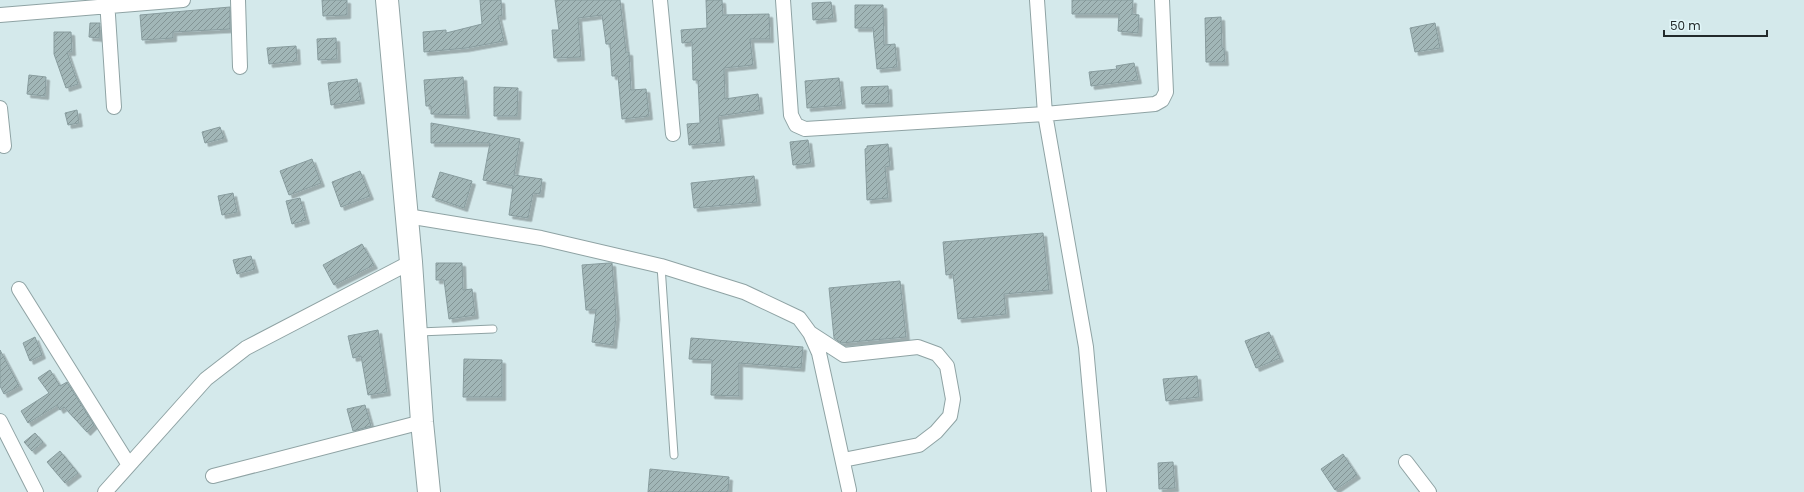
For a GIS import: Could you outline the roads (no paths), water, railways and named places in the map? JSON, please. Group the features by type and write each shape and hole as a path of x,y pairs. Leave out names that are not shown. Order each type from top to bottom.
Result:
{"highway":[{"path":"387,0 417,332 422,422 429,492"}],"street":[{"path":"0,15 107,3 183,0"},
{"path":"238,0 240,66"},
{"path":"660,0 673,134"},
{"path":"783,0 791,115 796,125 805,129 1045,114 1155,104 1162,100 1166,92 1162,0"},
{"path":"1037,0 1045,114 1086,347 1099,492"},
{"path":"107,3 114,107"},
{"path":"0,108 4,146"},
{"path":"407,216 541,238 661,266 744,292 799,318 810,333 819,353 849,490"},
{"path":"105,492 206,379 246,348 411,262"},
{"path":"19,289 129,465"},
{"path":"810,333 844,355 918,347 937,354 947,366 953,399 950,416 936,432 919,445 843,460"},
{"path":"0,421 36,492"},
{"path":"214,476 422,422"},
{"path":"1406,462 1429,492"}],"lane":[{"path":"661,266 674,455"},
{"path":"417,332 493,329"}]}
